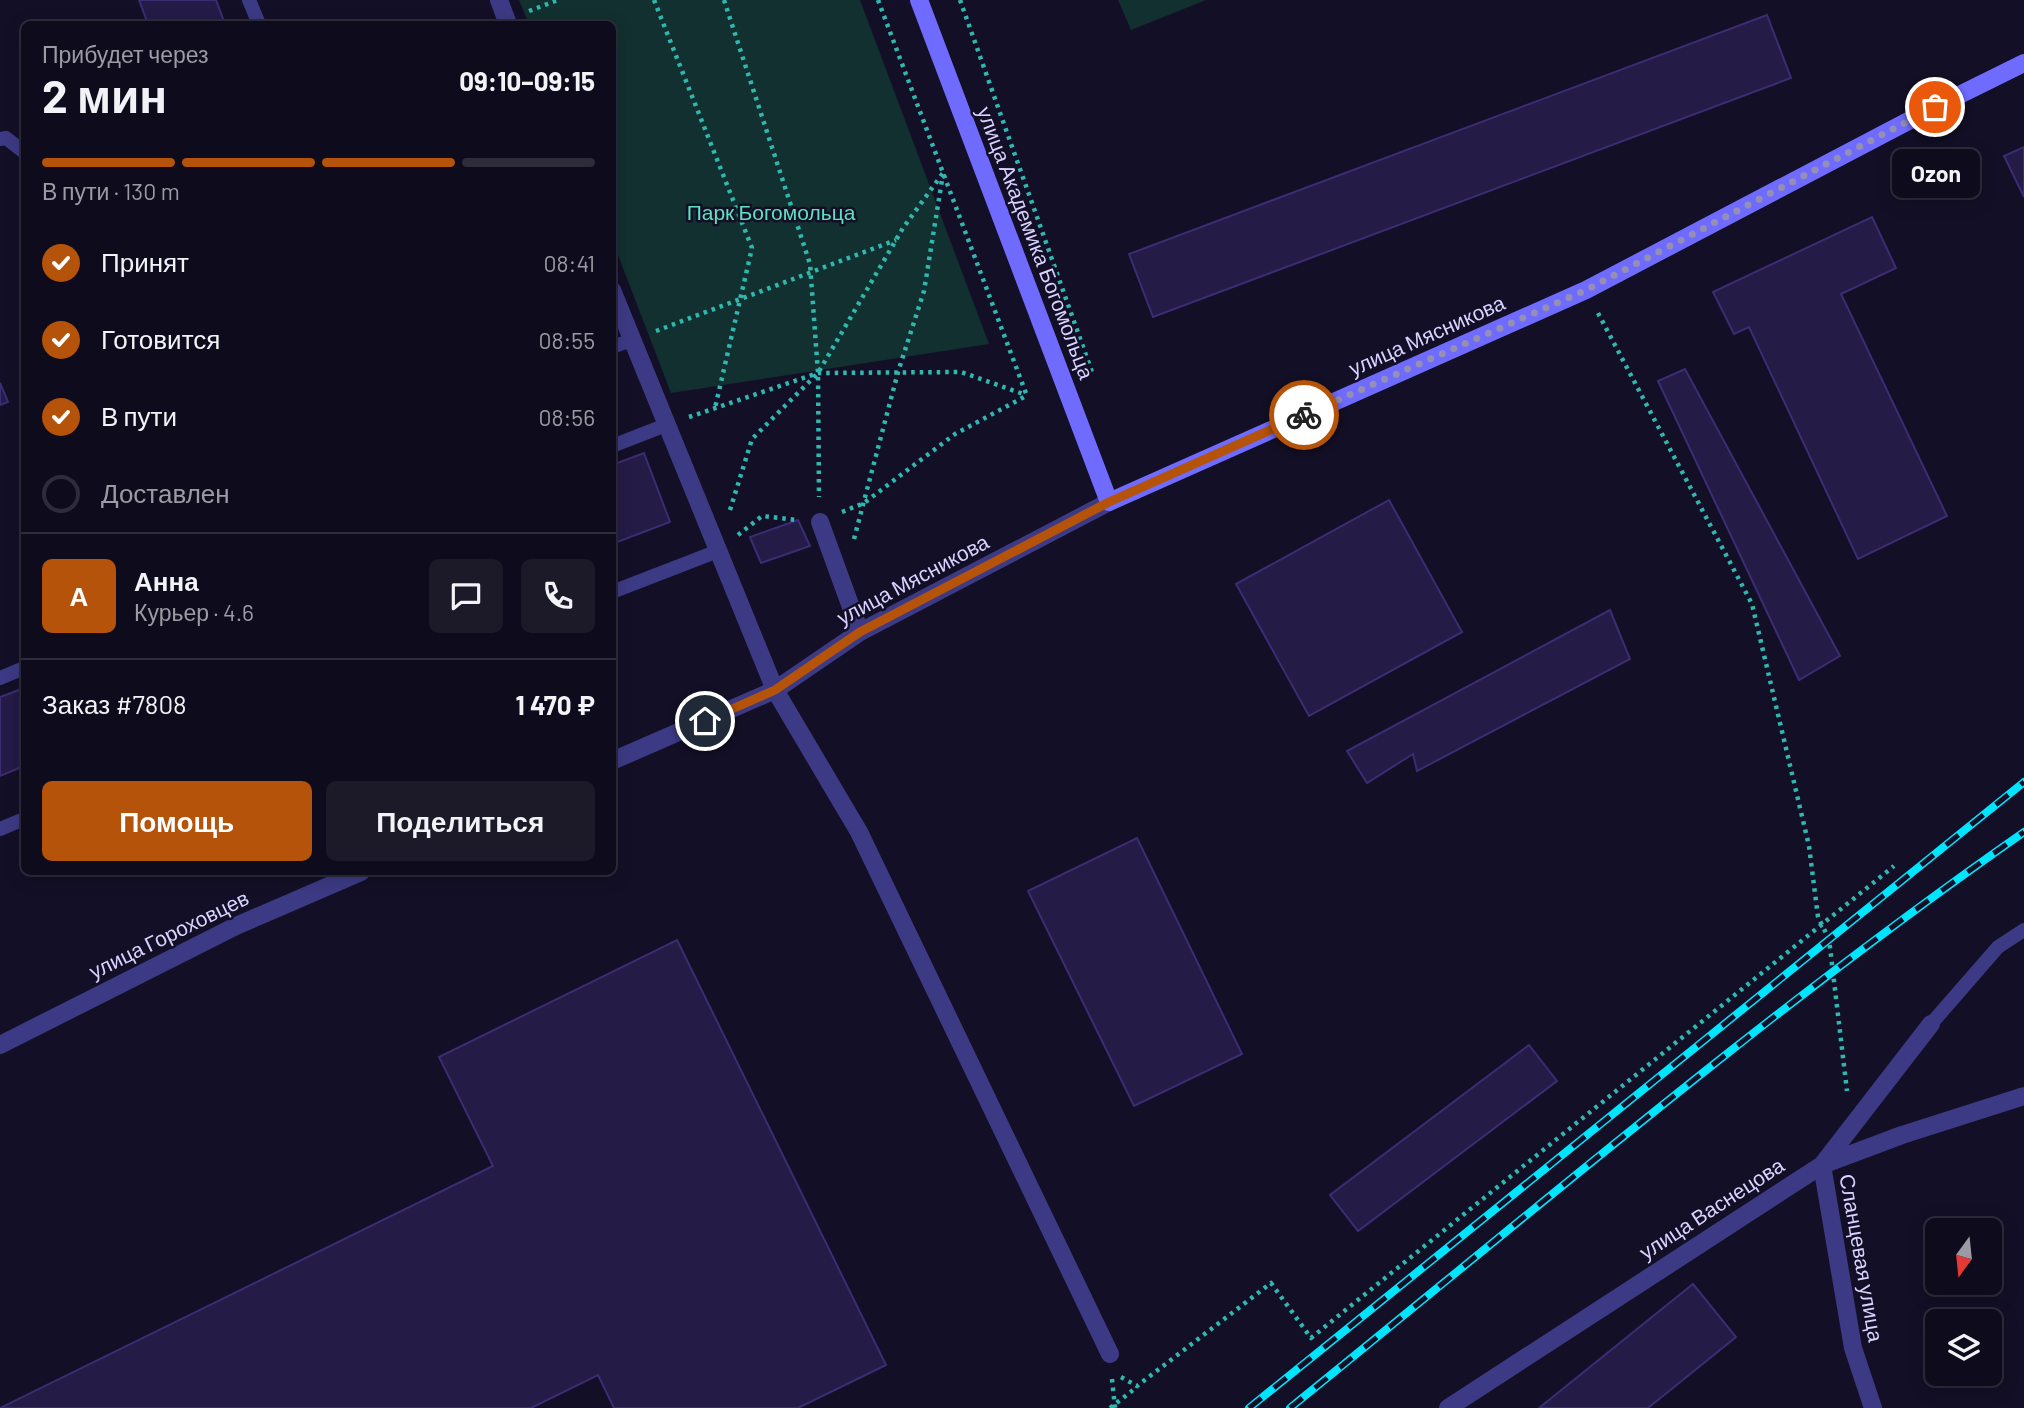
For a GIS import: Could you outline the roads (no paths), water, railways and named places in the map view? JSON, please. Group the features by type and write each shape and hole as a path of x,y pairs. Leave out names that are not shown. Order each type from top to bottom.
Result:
{"street":[{"path":"499,0 507,21"},
{"name":"улица Академика Богомольца","path":"919,0 1109,502"},
{"name":"улица Мясникова","path":"775,690 860,632 1109,502 1586,290 2024,63"},
{"path":"616,300 775,690 859,832 1110,1354"},
{"path":"820,522 860,632"},
{"path":"616,759 775,690"},
{"name":"улица Гороховцев","path":"0,1045 236,926 354,875"},
{"name":"Сланцевая улица","path":"1873,1408 1853,1348 1822,1165 1931,1024"},
{"name":"улица Васнецова","path":"1448,1408 1822,1165 1902,1135 2024,1096"}],"lane":[{"path":"249,0 258,21"},
{"path":"0,139 6,138 21,150"},
{"path":"616,346 632,340"},
{"path":"616,444 666,425"},
{"path":"616,590 718,551"},
{"path":"0,678 21,669"},
{"path":"0,829 21,820"},
{"path":"1931,1024 1998,947 2024,930"}],"railway":[{"path":"1249,1408 2024,782"},
{"path":"1290,1408 1744,1041 1836,969 2024,832"}],"place":[{"name":"Ozon","path":"1935,107"}],"park label":[{"name":"Парк Богомольца","path":"771,213"}]}
